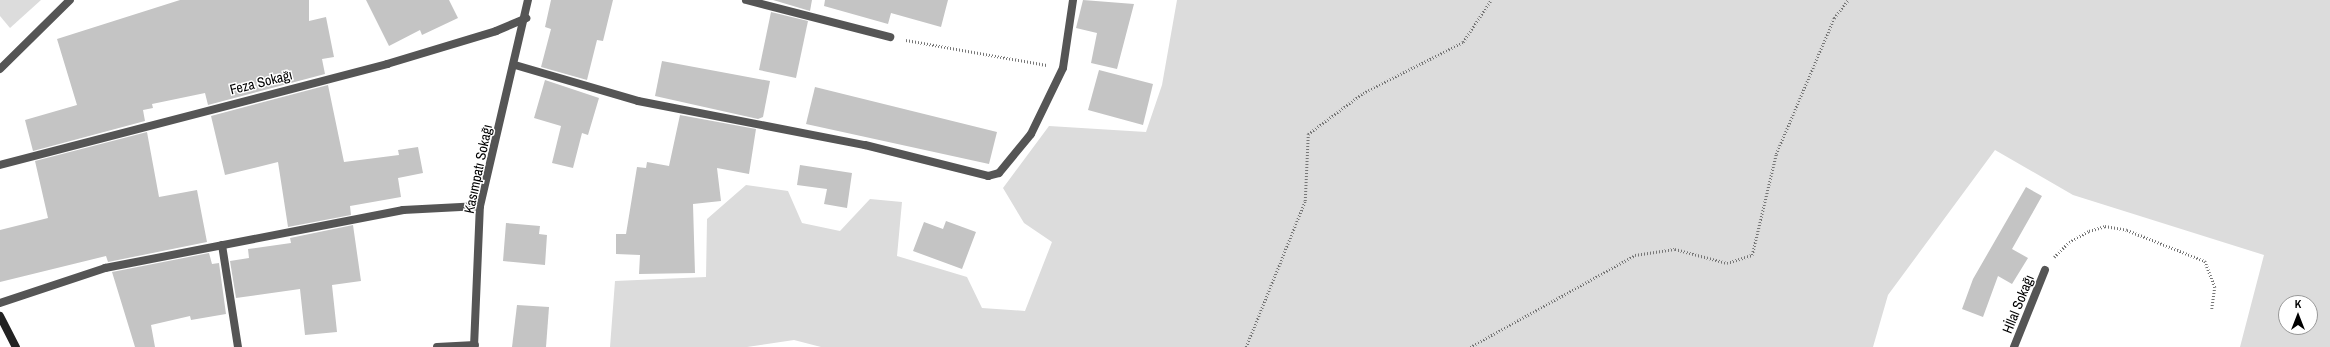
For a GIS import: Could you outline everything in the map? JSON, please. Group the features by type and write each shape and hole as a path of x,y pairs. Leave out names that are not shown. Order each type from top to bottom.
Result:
{"main road":[{"path":"0,316 16,347"}],"street":[{"path":"0,69 70,0"},
{"name":"Kasımpatı Sokağı","path":"474,346 480,206 516,65 526,18 528,0"},
{"path":"746,0 890,38"},
{"path":"516,65 638,101 865,145 988,176 999,173 1031,134 1063,68 1074,0"},
{"name":"Feza Sokağı","path":"0,165 387,64 496,31 526,18"},
{"path":"0,303 105,268 403,210 480,206"},
{"path":"222,245 238,347"},
{"name":"Hİlal Sokağı","path":"2014,347 2045,270"},
{"path":"437,347 474,346"}],"path":[{"path":"1246,347 1305,202 1308,134 1363,93 1463,42 1491,0"},
{"path":"1470,347 1634,255 1675,249 1727,263 1752,255 1776,154 1834,18 1848,0"},
{"path":"890,38 1063,68"},
{"path":"2045,270 2069,242 2089,231 2106,226 2127,230 2205,261 2215,287 2212,309"}],"shaded area":[{"path":"0,0 41,0 10,28 0,16"},
{"path":"1177,0 2330,0 2330,347 2240,347 2264,255 2073,195 1995,150 1888,295 1873,347 821,347 794,340 747,347 610,347 615,281 706,277 707,219 746,185 788,191 802,223 840,231 870,199 902,202 897,256 967,277 982,308 1025,311 1052,242 1024,223 1003,188 1049,126 1146,132 1162,85"}],"building":[{"path":"180,0 309,0 309,21 326,17 334,57 322,59 325,74 208,105 205,93 152,104 153,108 143,110 145,121 33,151 25,120 77,105 57,39"},
{"path":"366,0 449,0 458,18 422,35 420,30 389,46"},
{"path":"551,0 613,0 603,41 597,40 587,80 541,67 551,29 545,27"},
{"path":"773,0 812,0 810,11"},
{"path":"825,0 948,0 941,27 891,13 888,24 824,6"},
{"path":"1083,0 1134,4 1117,69 1091,63 1097,33 1076,28"},
{"path":"771,12 808,21 796,78 759,70"},
{"path":"662,61 770,81 763,117 758,119 655,96"},
{"path":"1099,70 1153,84 1143,125 1088,110"},
{"path":"545,80 599,98 588,135 582,133 573,168 552,163 561,126 534,118"},
{"path":"328,85 344,162 399,155 398,150 418,147 423,173 398,178 401,197 350,206 351,215 288,227 278,162 225,175 211,116"},
{"path":"815,87 997,132 989,164 806,124"},
{"path":"680,115 756,129 749,174 717,168 721,201 693,204 695,273 639,274 640,255 616,254 616,234 626,234 637,167 646,168 647,162 669,166"},
{"path":"147,132 159,197 197,190 207,242 108,262 106,256 0,282 0,230 48,218 35,161"},
{"path":"800,165 852,173 847,208 824,204 827,189 797,185"},
{"path":"2026,187 2042,196 2012,249 2028,258 2012,284 1998,276 1983,317 1962,309 1973,279"},
{"path":"946,221 976,232 962,269 913,251 924,222 943,229"},
{"path":"506,223 540,226 539,234 547,235 545,265 503,261"},
{"path":"353,225 361,281 332,285 337,332 305,335 300,289 236,298 230,261 249,258 248,249 291,243 290,238"},
{"path":"209,253 212,264 219,263 226,314 191,320 190,316 151,325 155,347 135,347 112,272"},
{"path":"517,305 549,307 546,347 512,347"}]}
